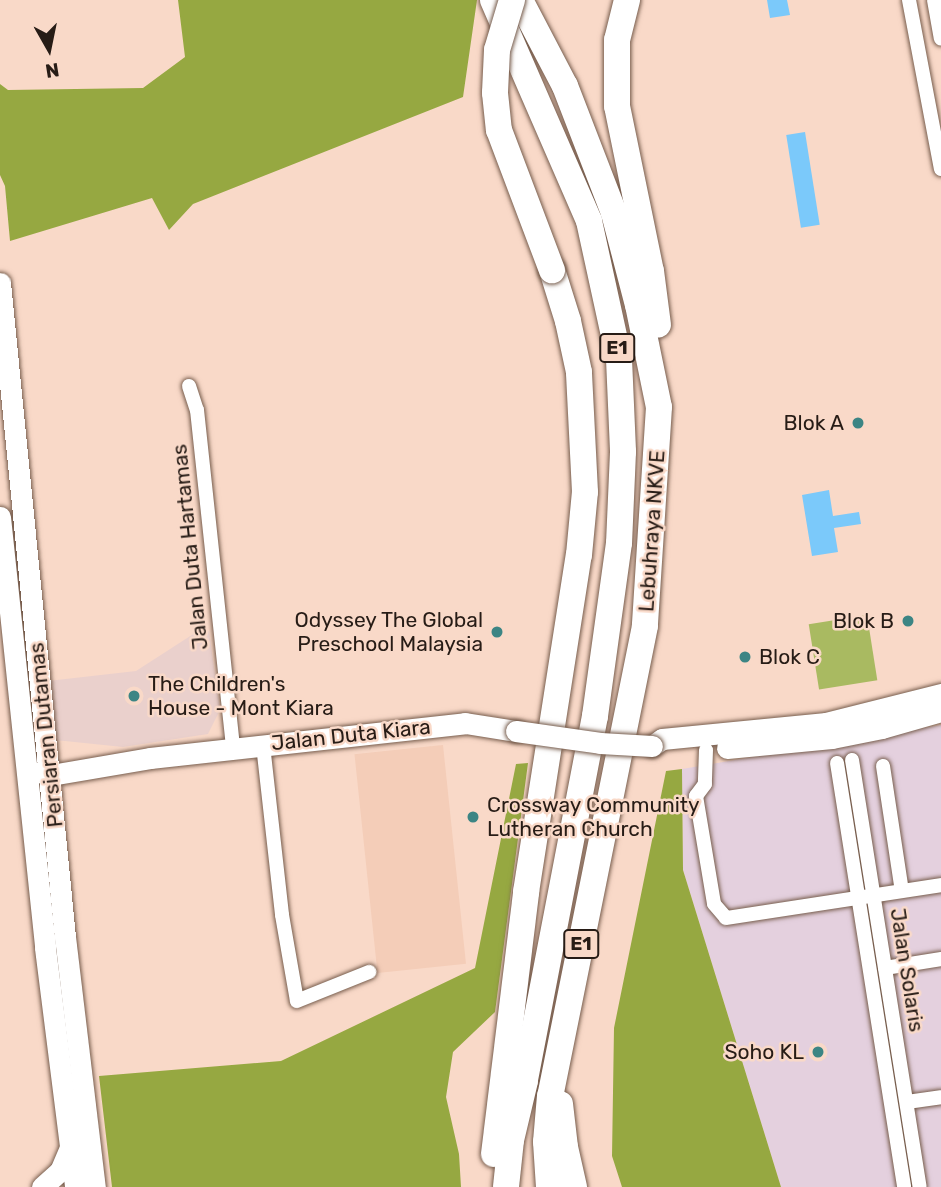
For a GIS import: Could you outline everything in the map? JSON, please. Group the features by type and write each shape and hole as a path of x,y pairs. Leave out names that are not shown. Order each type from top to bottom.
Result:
{"highway":[{"name":"Lebuhraya NKVE","path":"493,0 589,221 619,359 623,452 619,543 595,716 525,1081"},
{"path":"494,1187 495,1133 526,892 579,555 585,492 579,372 568,321 552,270 499,130 495,93 497,50 512,0"},
{"name":"Lebuhraya NKVE","path":"520,0 565,86 614,213 638,305 659,407 645,626 553,1078 546,1142 549,1187"},
{"path":"628,0 617,40 617,106 651,271 660,344 659,407"},
{"path":"553,1078 563,1112 565,1147 574,1187"},
{"path":"522,1187 525,1081"},
{"name":"E1","path":"506,1187 511,1140 525,1081"}],"street":[{"path":"908,0 941,169"},
{"path":"934,0 941,38"},
{"name":"Persiaran Dutamas","path":"0,284 51,775 65,937 95,1187"},
{"name":"Jalan Duta Hartamas","path":"188,386 197,410 233,748"},
{"name":"Persiaran Dutamas","path":"0,517 45,948 75,1187"},
{"name":"Jalan Duta Kiara","path":"652,746 662,739 838,728 941,694"},
{"name":"Jalan Duta Kiara","path":"51,775 233,748 263,750 465,723 600,743 652,746 665,750 706,750 941,711"},
{"path":"263,750 282,915 298,1001 369,972"},
{"path":"706,750 705,784 696,796 714,904 726,918 941,885"},
{"path":"24,755 39,772 51,775 36,791 31,802"},
{"name":"Jalan Solaris","path":"852,760 920,1187"},
{"name":"Jalan Solaris","path":"837,763 904,1187"},
{"path":"883,766 902,891"},
{"path":"885,968 941,959"},
{"path":"907,1102 941,1097"},
{"path":"42,1187 60,1171 70,1147"}],"shaded area":[{"name":"The Children's House - Mont Kiara","path":"198,631 209,631 220,710 208,734 123,747 55,740 48,681 136,671"},
{"path":"941,725 941,1187 781,1187 683,870 682,769"},
{"path":"443,745 466,964 377,973 354,754"}],"green space":[{"path":"178,0 477,0 463,97 193,204 169,230 152,198 10,241 5,186 0,175 0,84 8,90 143,88 185,57"},
{"path":"867,615 877,680 819,689 809,624"},
{"path":"528,763 495,1012 453,1052 446,1097 459,1154 461,1187 112,1187 99,1076 281,1061 475,968 516,764"},
{"path":"682,769 683,870 781,1187 622,1187 612,1156 614,1028 666,771"}],"water":[{"path":"767,0 787,0 790,15 770,18"},
{"path":"805,132 820,225 801,228 786,135"},
{"path":"829,490 833,516 859,512 861,524 834,528 838,552 812,556 802,495"}],"place":[{"name":"Blok A","path":"858,423"},
{"name":"Blok B","path":"908,621"},
{"name":"Odyssey The Global Preschool Malaysia","path":"497,632"},
{"name":"Blok C","path":"745,657"},
{"name":"The Children's House - Mont Kiara","path":"134,696"},
{"name":"Crossway Community Lutheran Church","path":"473,817"},
{"name":"Soho KL","path":"818,1052"}]}
